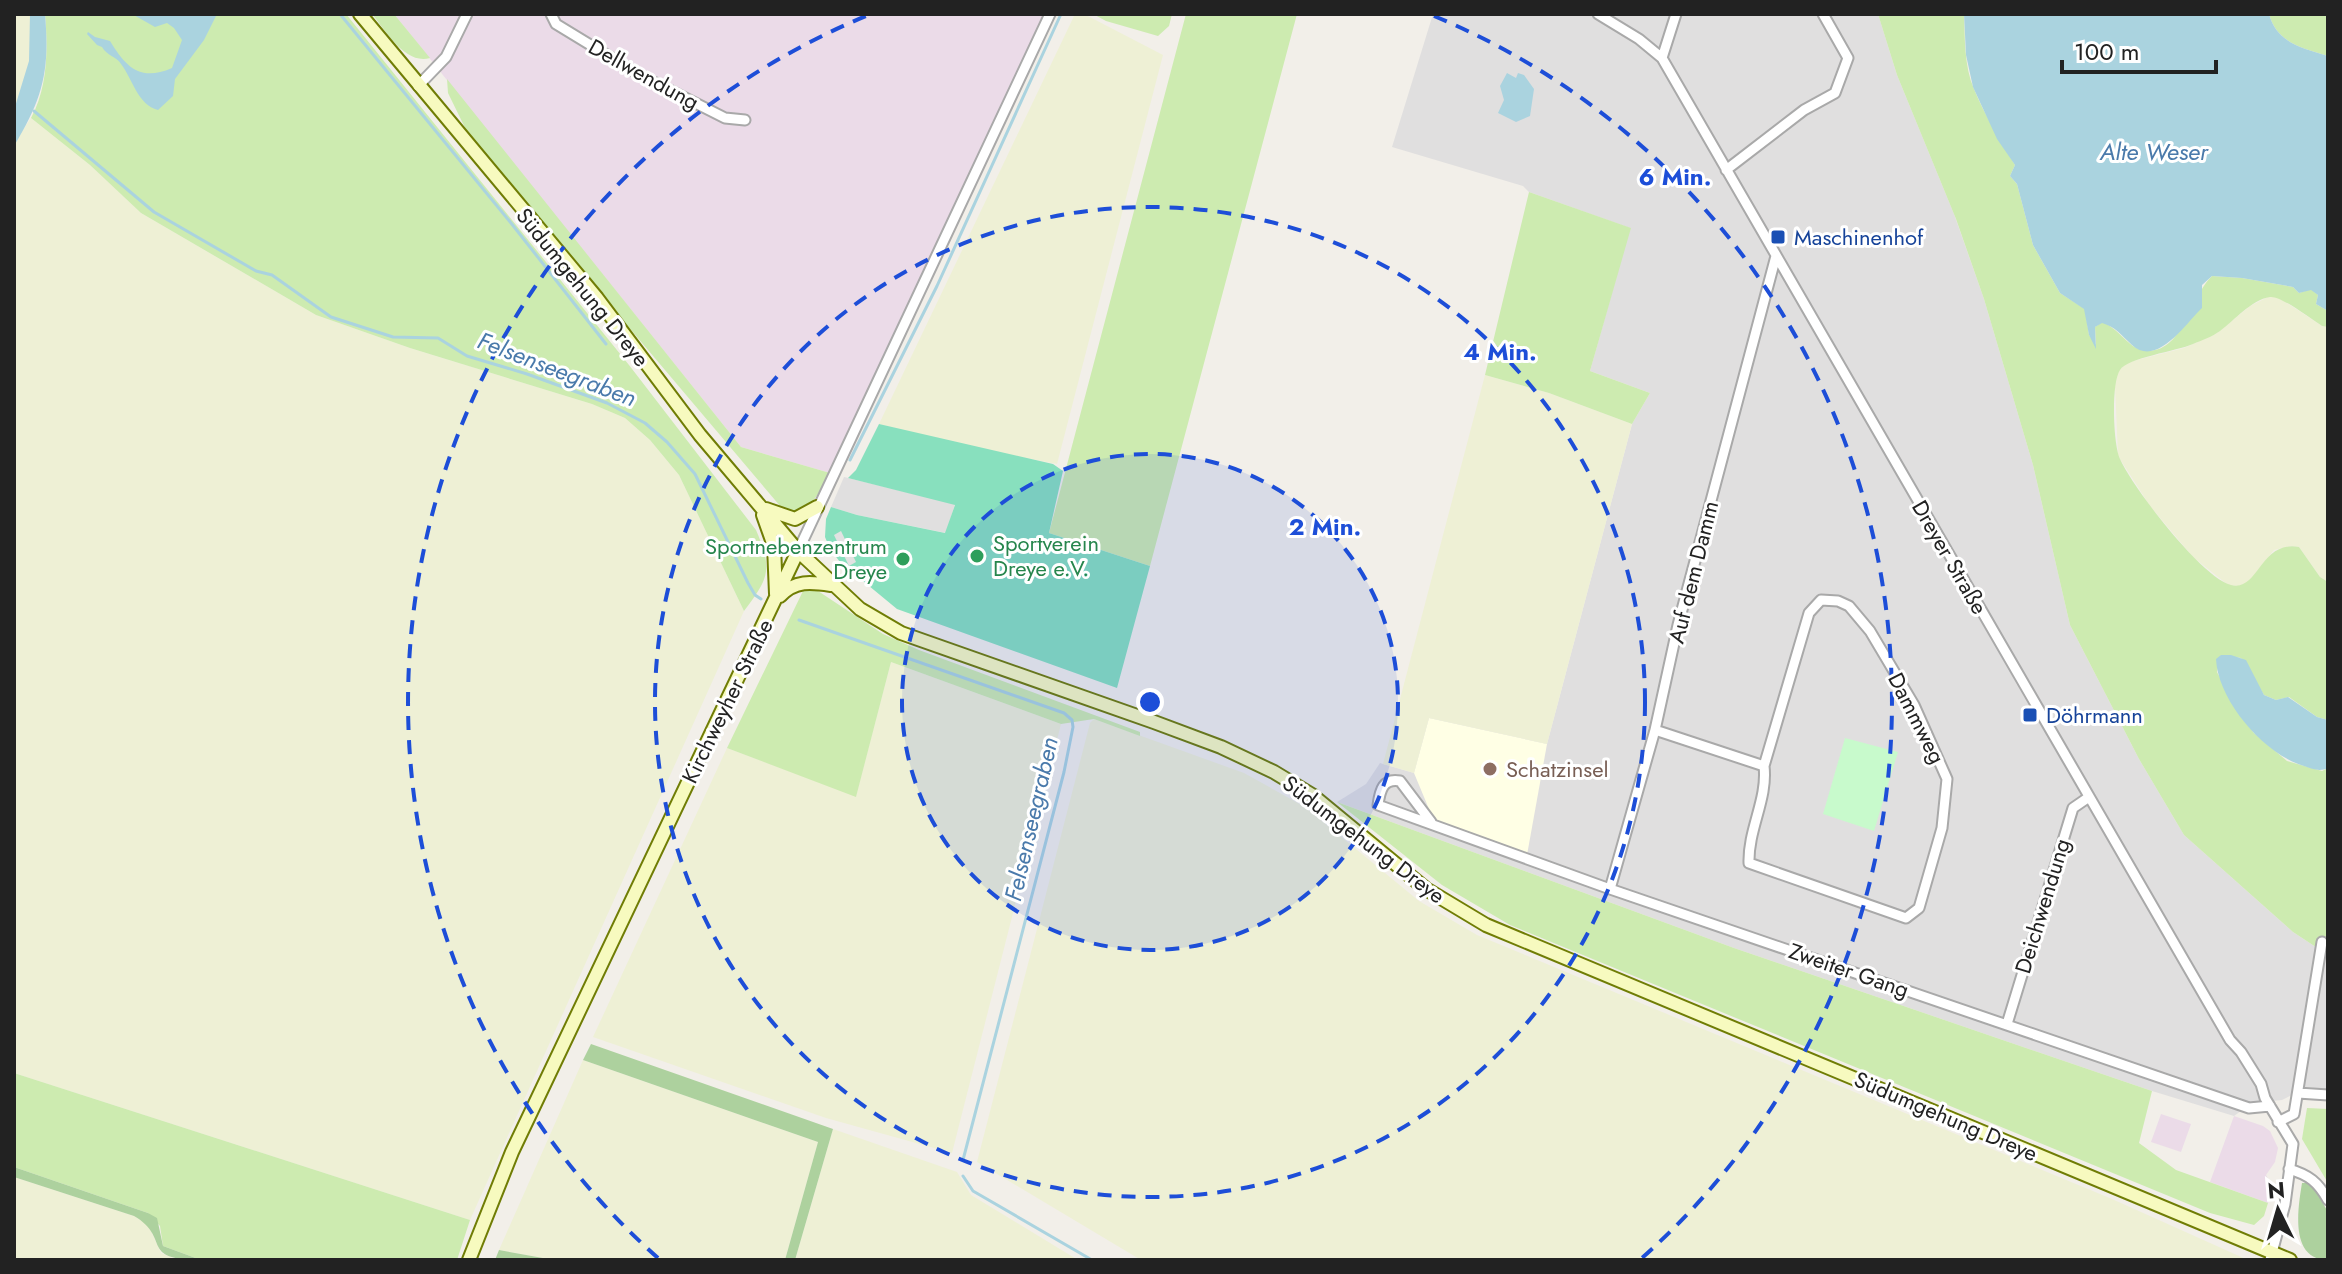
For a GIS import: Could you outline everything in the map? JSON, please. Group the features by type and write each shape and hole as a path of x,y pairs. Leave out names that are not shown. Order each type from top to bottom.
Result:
{"main road":[{"name":"Südumgehung Dreye","path":"360,14 597,298 700,435 798,551 860,609 901,633 1154,722 1221,747 1274,772 1312,795 1426,889 1486,925 2271,1256 2290,1260"},
{"path":"759,504 787,519 795,519 817,507"},
{"path":"759,504 774,546 776,601"},
{"name":"Kirchweyher Straße","path":"469,1260 512,1152 798,551"},
{"path":"776,601 788,588 802,582 831,585"}],"street":[{"path":"418,86 446,57 467,14"},
{"name":"Dellwendung","path":"551,14 556,24 638,74 725,118 745,120"},
{"name":"Kirchweyher Straße","path":"798,551 1050,14"},
{"name":"Dreyer Straße","path":"1598,14 1639,39 1662,58 2230,1040 2261,1084 2278,1122 2293,1144 2285,1204 2271,1256"},
{"path":"1662,58 1676,14"},
{"path":"1726,170 1804,110 1835,93 1848,58 1823,14"},
{"name":"Auf dem Damm","path":"1610,889 1655,730 1678,625 1776,256"},
{"name":"Dammweg","path":"1821,600 1838,601 1849,606 1870,631 1914,705 1947,779 1942,828 1919,908 1906,918 1749,863 1749,848 1766,784 1764,766 1809,613 1821,600"},
{"path":"1655,730 1764,766"},
{"name":"Zweiter Gang","path":"1431,822 1400,781 1392,780 1384,784 1378,805 1610,889 2249,1108 2270,1106"},
{"name":"Deichwendung","path":"2007,1024 2073,808 2089,797"},
{"path":"2278,1122 2294,1114 2322,942"},
{"path":"2298,1093 2328,1095"},
{"path":"2289,1169 2309,1175 2328,1200"}],"shaded area":[{"path":"14,14 30,14 31,39 30,61 14,110"},
{"path":"394,14 1047,14 830,473 741,447"},
{"path":"1075,14 1084,14 1163,55 1057,464 968,447 879,424"},
{"path":"1433,14 1878,14 1897,75 1954,214 1984,299 2033,465 2070,625 2139,759 2184,835 2293,932 2328,955 2328,1090 2307,1087 2282,1100 2252,1103 2234,1116 2152,1091 1734,948 1337,802 1366,784 1380,763 1414,773 1429,718 1547,744 1632,424 1650,393 1590,371 1630,228 1529,192 1523,186 1392,147"},
{"path":"31,118 90,165 141,213 316,315 410,348 592,404 625,418 650,440 679,475 744,611 470,1220 14,1073 14,143"},
{"path":"2268,297 2278,297 2328,327 2328,582 2320,577 2299,547 2291,546 2274,550 2248,583 2228,585 2193,557 2150,506 2118,456 2115,385 2118,372 2125,363 2184,348 2217,333 2250,306"},
{"path":"1485,375 1549,393 1632,424 1547,744 1429,718 1414,773 1383,764"},
{"path":"844,477 955,504 946,533 831,507"},
{"path":"841,531 856,562 849,566 834,535"},
{"path":"891,662 1061,724 952,1153 826,1118 593,1037 727,748 856,796"},
{"path":"1429,718 1547,744 1527,855 1434,821 1414,773"},
{"path":"1094,719 1244,773 1305,807 1419,901 1477,935 2112,1199 2248,1260 1141,1260 977,1162 1090,723"},
{"path":"583,1060 818,1142 785,1260 554,1260 499,1250"},
{"path":"2161,1114 2191,1124 2181,1152 2151,1142"},
{"path":"2234,1116 2270,1131 2278,1148 2275,1162 2266,1175 2270,1182 2268,1203 2210,1182"},
{"path":"833,1129 957,1172 971,1195 1078,1260 795,1260"},
{"path":"14,1177 134,1216 148,1224 161,1253 178,1260 14,1260"}],"green space":[{"path":"45,14 346,14 629,365 756,530 765,555 766,573 759,590 744,611 679,475 650,440 625,418 592,404 410,348 316,315 141,213 90,165 31,118 41,93 46,67"},
{"path":"372,14 394,14 430,58 421,59 404,52"},
{"path":"1093,14 1172,14 1169,26 1158,36 1106,21"},
{"path":"1186,14 1297,14 1150,566 1049,533"},
{"path":"1878,14 1964,14 1968,71 1978,99 2015,165 2010,176 2017,184 2033,245 2060,293 2085,309 2089,335 2096,345 2095,327 2102,322 2143,350 2157,350 2168,344 2177,335 2212,276 2293,287 2299,293 2311,289 2318,295 2316,304 2328,311 2328,327 2275,297 2256,302 2210,337 2124,366 2117,377 2114,414 2118,451 2127,472 2153,510 2187,550 2218,579 2240,585 2248,581 2276,551 2299,547 2320,577 2328,582 2328,720 2317,717 2289,697 2276,700 2264,695 2241,658 2221,655 2217,672 2239,714 2254,733 2287,761 2322,771 2328,768 2328,955 2293,932 2184,835 2139,759 2070,625 2033,465 1984,299 1956,219 1897,75"},
{"path":"2269,14 2328,14 2328,56 2284,38"},
{"path":"447,79 741,447 830,473 808,506 786,513 472,142 448,93"},
{"path":"1529,192 1631,228 1590,371 1650,393 1632,424 1549,393 1485,375"},
{"name":"Sportverein Dreye e.V.","path":"879,424 1053,464 1063,471 1049,533 1150,566 1117,688 897,609 840,562 825,537 826,519 831,507 945,533 955,505 848,478 856,470"},
{"path":"815,589 883,634 919,650 1140,732 1140,736 1094,719 1061,724 891,662 856,797 727,748 803,591"},
{"path":"1845,738 1898,752 1874,831 1823,814"},
{"path":"1337,802 1734,948 2152,1091 2139,1143 2176,1170 2268,1203 2264,1216 2254,1225 2210,1213 1510,925 1442,885"},
{"path":"591,1044 833,1129 795,1260 785,1260 818,1142 583,1060"},
{"path":"14,1073 470,1220 457,1260 201,1260 163,1246 160,1226 148,1213 14,1167"},
{"path":"2307,1108 2328,1109 2328,1183 2302,1139"},
{"path":"14,1167 148,1213 157,1218 163,1246 201,1260 169,1256 162,1252 145,1224 134,1216 14,1177"},
{"path":"2302,1183 2311,1183 2328,1212 2328,1260 2316,1258 2302,1242 2298,1218"},
{"path":"499,1250 554,1260 495,1260"}],"water":[{"path":"30,14 45,14 45,68 38,98 14,146 14,110 29,61"},
{"path":"132,14 217,14 204,40 175,79 173,96 158,110 145,103 119,61 87,34 110,41 135,70 151,73 172,68 182,40 174,28 167,23 155,27"},
{"name":"Alte Weser","path":"1964,14 2269,14 2284,38 2328,56 2328,311 2316,304 2318,295 2311,290 2299,293 2293,287 2212,276 2202,285 2202,308 2161,347 2142,351 2115,329 2102,323 2095,327 2096,349 2089,335 2084,309 2060,293 2033,245 2017,184 2010,176 2015,165 1997,139 1973,87 1966,55"},
{"path":"1507,73 1516,78 1518,73 1524,75 1534,89 1530,116 1516,122 1498,113 1504,100 1500,86"},
{"path":"2221,655 2246,660 2264,695 2276,700 2288,697 2317,717 2328,720 2328,768 2316,770 2289,760 2259,738 2225,692 2216,659"}],"waterway":[{"path":"340,14 606,344"},
{"path":"850,460 937,286 1061,14"},
{"name":"Felsenseegraben","path":"34,111 154,212 256,271 272,275 331,317 393,337 438,338 467,356 607,403 645,423 667,442 695,474 748,583 761,599"},
{"name":"Felsenseegraben","path":"799,620 1064,713 1072,720 1064,772 963,1160"},
{"name":"Felsenseegraben","path":"963,1176 973,1191 1092,1260"}],"place":[{"name":"Maschinenhof","path":"1778,237"},
{"name":"Sportverein Dreye e.V.","path":"977,556"},
{"name":"Sportnebenzentrum Dreye","path":"903,559"},
{"name":"Döhrmann","path":"2030,715"},
{"name":"Schatzinsel","path":"1490,769"}]}
